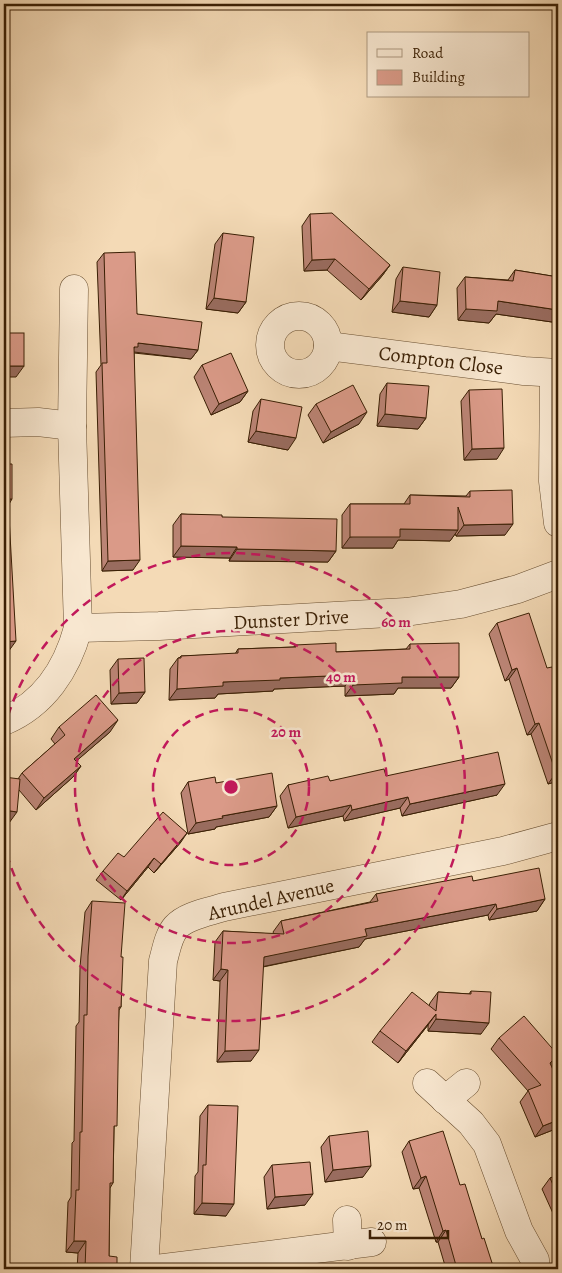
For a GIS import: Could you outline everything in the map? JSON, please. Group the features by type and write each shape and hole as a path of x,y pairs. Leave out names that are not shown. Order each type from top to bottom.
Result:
{"street":[{"path":"4,721 17,716 43,695 59,675 72,650 78,628 72,426 74,289"},
{"name":"Compton Close","path":"328,346 556,373 552,481 558,523"},
{"path":"4,422 38,422 72,426"},
{"name":"Dunster Drive","path":"78,628 159,626 406,612 470,601 518,589 558,574"},
{"name":"Arundel Avenue","path":"144,1269 163,961 168,943 176,928 191,918 224,907 503,851 558,836"},
{"path":"466,1084 436,1092 471,1123 487,1144 519,1231 535,1260 536,1269"},
{"path":"156,1269 356,1236"}],"building":[{"path":"332,213 390,265 369,289 335,259 312,260 310,214"},
{"path":"223,233 254,237 246,302 214,298"},
{"path":"135,252 137,314 202,322 198,350 138,343 138,347 134,347 140,560 108,561 102,363 107,363 104,253"},
{"path":"403,267 440,272 437,305 400,301"},
{"path":"515,270 558,277 558,310 498,301 497,311 466,309 465,277 513,281"},
{"path":"4,333 24,333 24,366 4,366"},
{"path":"231,353 248,391 219,404 202,365"},
{"path":"387,383 429,386 426,418 385,414"},
{"path":"353,385 367,412 331,432 316,404"},
{"path":"502,389 504,448 472,449 469,390"},
{"path":"261,399 302,407 296,438 256,431"},
{"path":"4,464 12,464 12,499 8,499 16,641 4,642"},
{"path":"512,490 513,524 464,525 458,507 458,530 400,529 400,537 350,537 350,504 410,504 410,495 470,497 470,491"},
{"path":"181,514 222,515 222,517 337,519 336,551 181,546"},
{"path":"529,613 547,668 552,667 558,687 558,773 556,773 539,723 535,724 517,668 512,670 497,623"},
{"path":"336,643 336,652 410,649 410,644 459,643 459,677 402,677 402,683 353,685 353,675 280,678 280,680 223,682 223,686 177,689 178,658 181,658 181,656 238,653 238,649 296,647 295,645"},
{"path":"144,658 145,692 119,693 118,659"},
{"path":"96,695 118,720 74,759 81,766 44,798 22,773 65,735 59,727"},
{"path":"498,752 505,784 410,804 408,797 352,810 351,805 296,817 288,785 328,776 330,781 384,769 386,776"},
{"path":"272,773 277,806 222,816 223,818 196,823 188,782 215,777 216,783"},
{"path":"4,777 20,779 17,812 4,810"},
{"path":"163,812 187,833 161,864 154,858 127,891 103,871 118,853 124,857"},
{"path":"539,868 545,899 497,909 496,904 365,929 367,936 264,957 259,1050 225,1051 228,970 221,969 223,931 284,934 281,921 378,901 376,894 472,876 473,881"},
{"path":"92,901 125,903 121,957 123,957 121,1007 119,1007 117,1126 114,1126 113,1183 110,1183 109,1256 117,1257 117,1269 85,1269 86,1241 74,1241 76,1190 79,1190 84,1015 87,1015 88,956"},
{"path":"471,991 491,992 489,1023 436,1019 436,1014 406,1051 380,1031 412,992 436,1011 438,992 471,994"},
{"path":"524,1016 558,1055 550,1063 558,1081 558,1120 543,1126 528,1090 541,1085 499,1038"},
{"path":"208,1105 238,1106 234,1204 202,1203 203,1165 206,1165"},
{"path":"368,1131 371,1166 333,1170 329,1136"},
{"path":"443,1131 460,1185 465,1184 482,1239 484,1238 494,1269 457,1269 446,1230 443,1231 426,1176 421,1178 409,1141"},
{"path":"310,1162 313,1194 275,1197 272,1165"},
{"path":"558,1175 558,1196 550,1178"}]}
